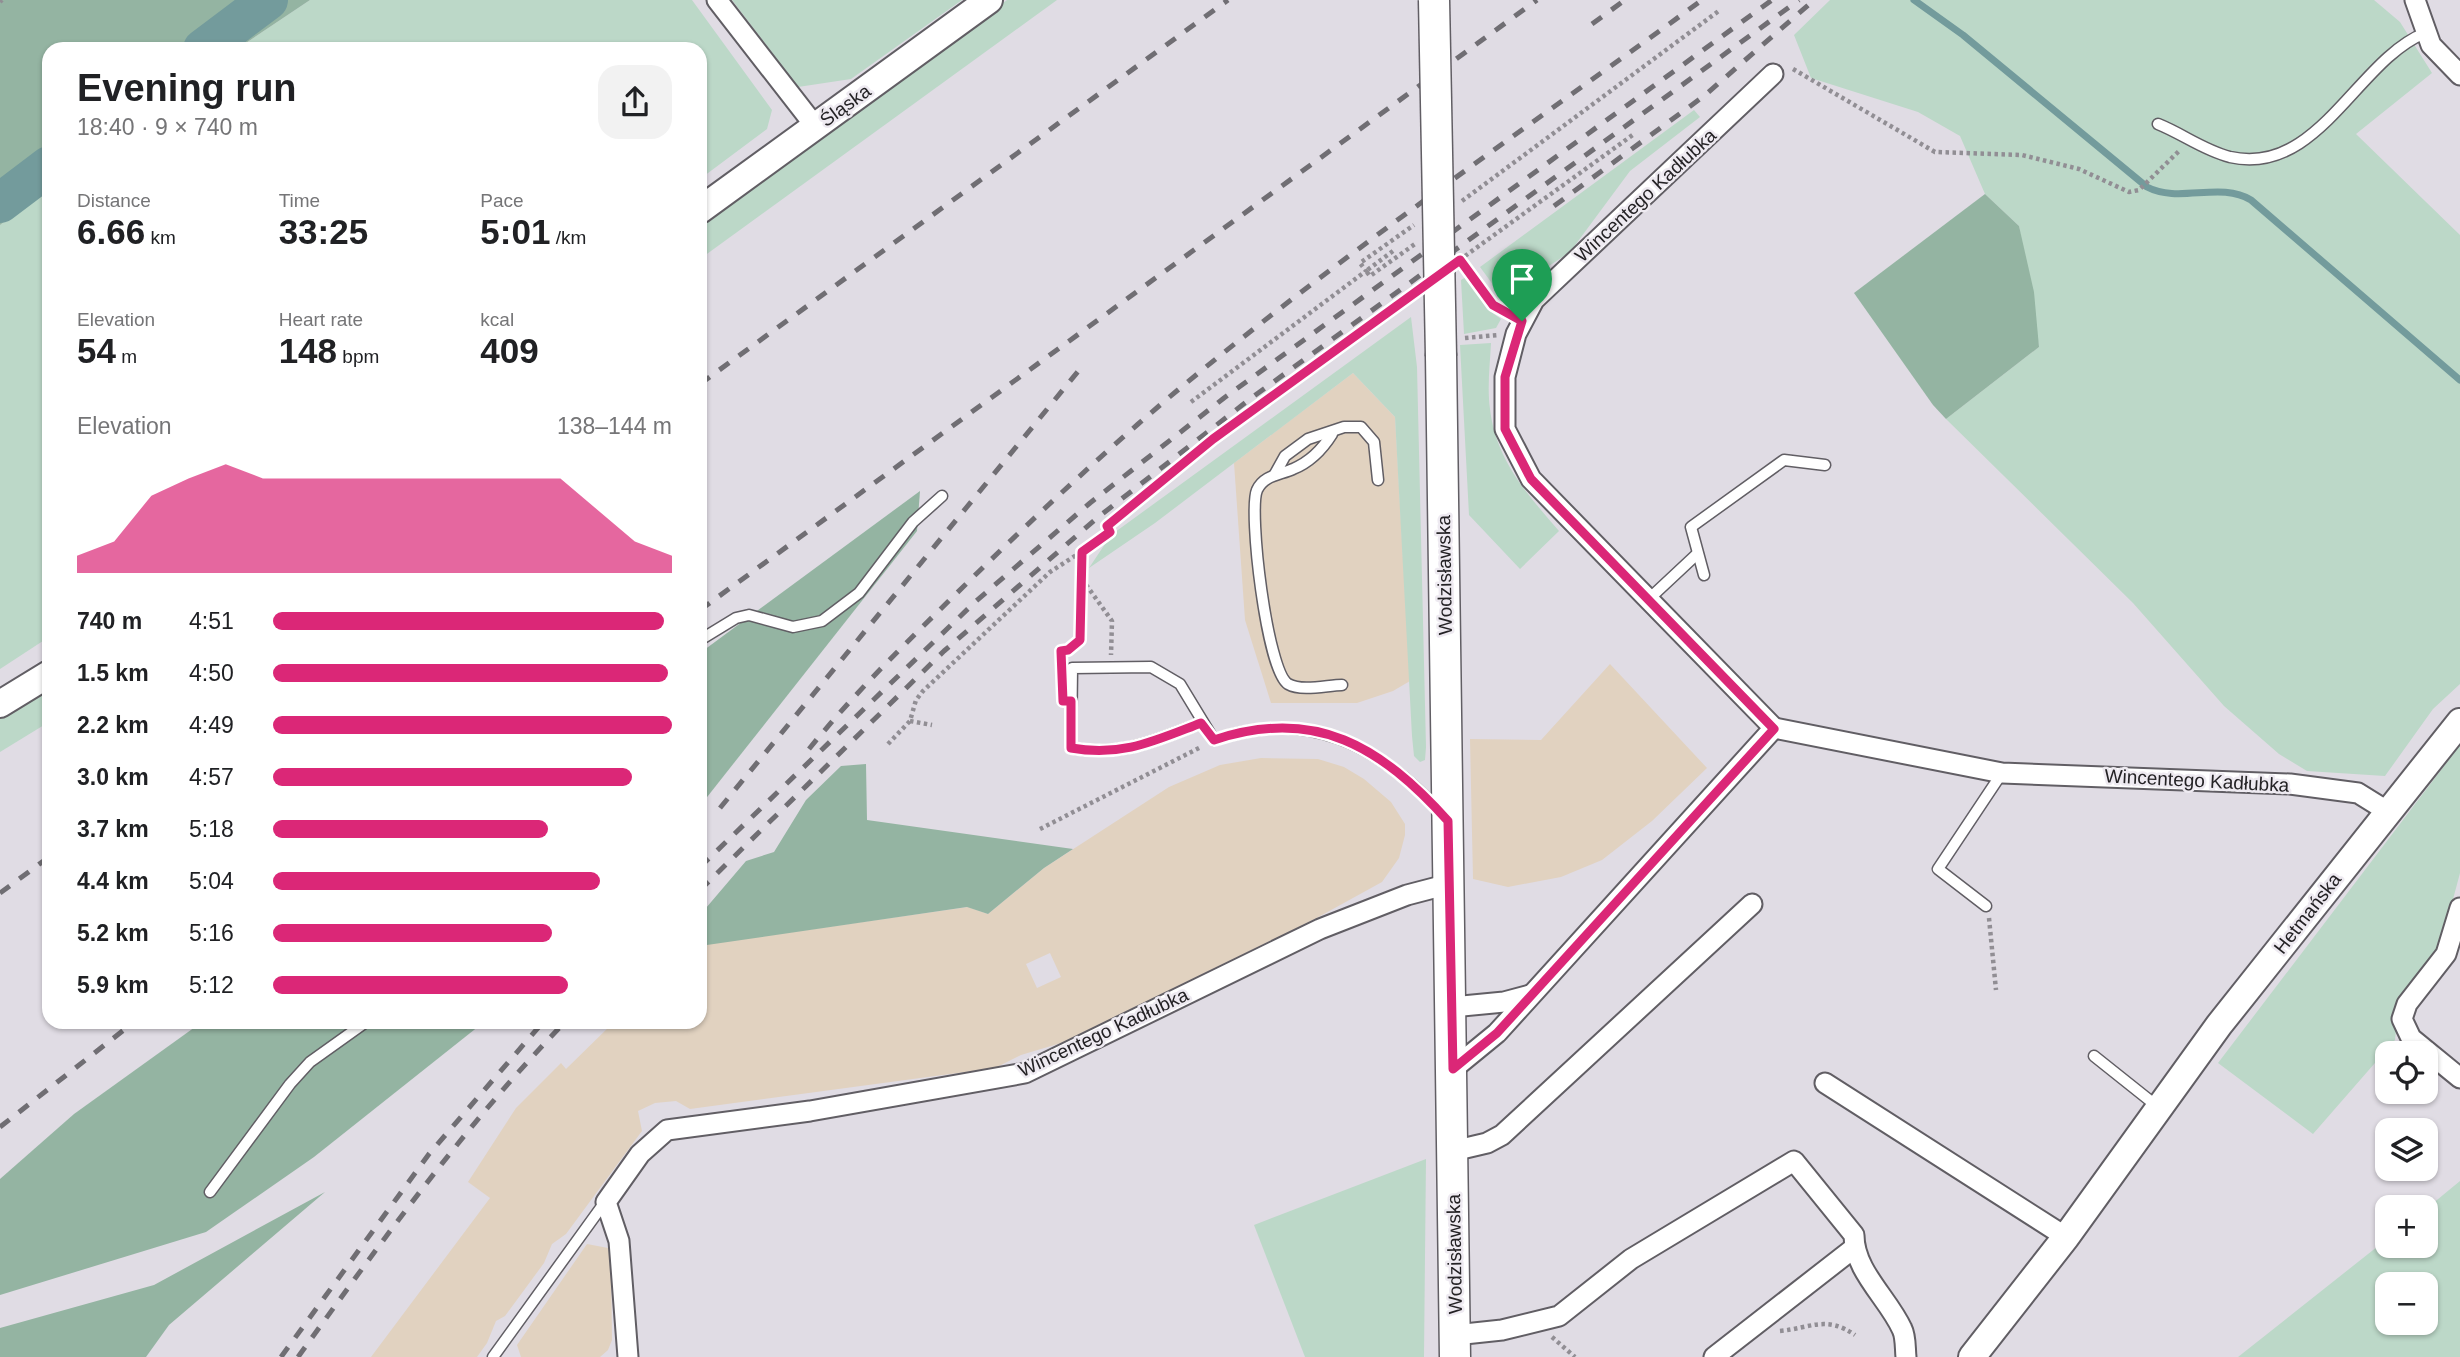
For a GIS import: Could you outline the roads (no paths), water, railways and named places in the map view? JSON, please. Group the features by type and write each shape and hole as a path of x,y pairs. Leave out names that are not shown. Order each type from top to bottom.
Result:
{"main road":[{"name":"Wodzisławska","path":"1434,0 1449,347 1448,821 1455,1346"}],"street":[{"path":"717,0 815,126"},
{"name":"Śląska","path":"707,205 989,0"},
{"path":"2415,0 2425,33 2442,58 2460,75"},
{"name":"Wincentego Kadłubka","path":"1773,74 1534,300 1519,327 1505,377 1505,429 1531,479 1650,598 1774,729 2002,773 2290,784 2358,793 2386,811"},
{"path":"0,704 42,678"},
{"name":"Hetmańska","path":"1972,1357 2066,1237 2158,1107 2386,811 2460,722"},
{"path":"1453,1069 1490,1040 1774,729"},
{"name":"Wincentego Kadłubka","path":"606,1202 640,1154 667,1130 810,1111 1025,1073 1320,929 1407,895 1449,884"},
{"path":"1453,1151 1488,1143 1502,1135 1752,904"},
{"path":"2460,908 2446,954 2407,1004 2402,1019 2411,1038 2460,1078"},
{"path":"1452,1007 1504,1002 1531,994"},
{"path":"1825,1083 2066,1237"},
{"path":"1455,1346 1502,1330 1559,1316 1631,1259 1794,1161 1854,1235 1854,1248 1903,1331 1906,1357"},
{"path":"606,1202 619,1241 628,1357"},
{"path":"1714,1357 1854,1248"}],"lane":[{"path":"2158,124 2211,151 2239,158 2256,158 2289,148 2320,127 2393,50 2425,33"},
{"path":"1275,474 1284,456 1308,439 1353,426 1361,427 1369,433 1376,451 1378,480"},
{"path":"1332,434 1319,453 1295,469 1275,474 1261,484 1255,496 1263,617 1277,666 1287,684 1342,685"},
{"path":"1703,575 1690,527 1784,460 1825,465"},
{"path":"707,636 736,618 749,615 793,627 822,621 859,593 913,522 942,496"},
{"path":"1650,598 1696,555"},
{"path":"1201,723 1119,751 1101,754 1071,748 1072,668 1151,667 1180,684 1201,723 1214,740 1236,733 1272,730 1306,730 1334,734 1384,760 1413,782 1448,821"},
{"path":"1986,906 1938,869 2002,773"},
{"path":"209,1192 290,1084 310,1062 356,1029"},
{"path":"2094,1056 2158,1107"},
{"name":"Wincentego Kadłubka","path":"492,1357 606,1202"}],"waterway":[{"path":"212,42 268,0"},
{"path":"1914,0 1963,35 2147,187 2172,194 2226,192 2251,200 2460,380"},
{"path":"0,203 42,171"}],"railway":[{"path":"707,379 1228,0"},
{"path":"707,605 1537,0"},
{"path":"1592,24 1625,0"},
{"path":"809,749 883,666 989,562 1096,461 1179,389 1372,239 1702,0"},
{"path":"707,860 975,602 1090,503 1224,398 1772,0"},
{"path":"707,883 944,651 1097,518 1250,399 1799,0"},
{"path":"1554,206 1704,96 1814,0"},
{"path":"720,808 1080,369"},
{"path":"0,893 42,862"},
{"path":"0,1127 125,1029"},
{"path":"281,1357 429,1154 537,1029"},
{"path":"298,1357 393,1227 459,1143 558,1029"}]}
